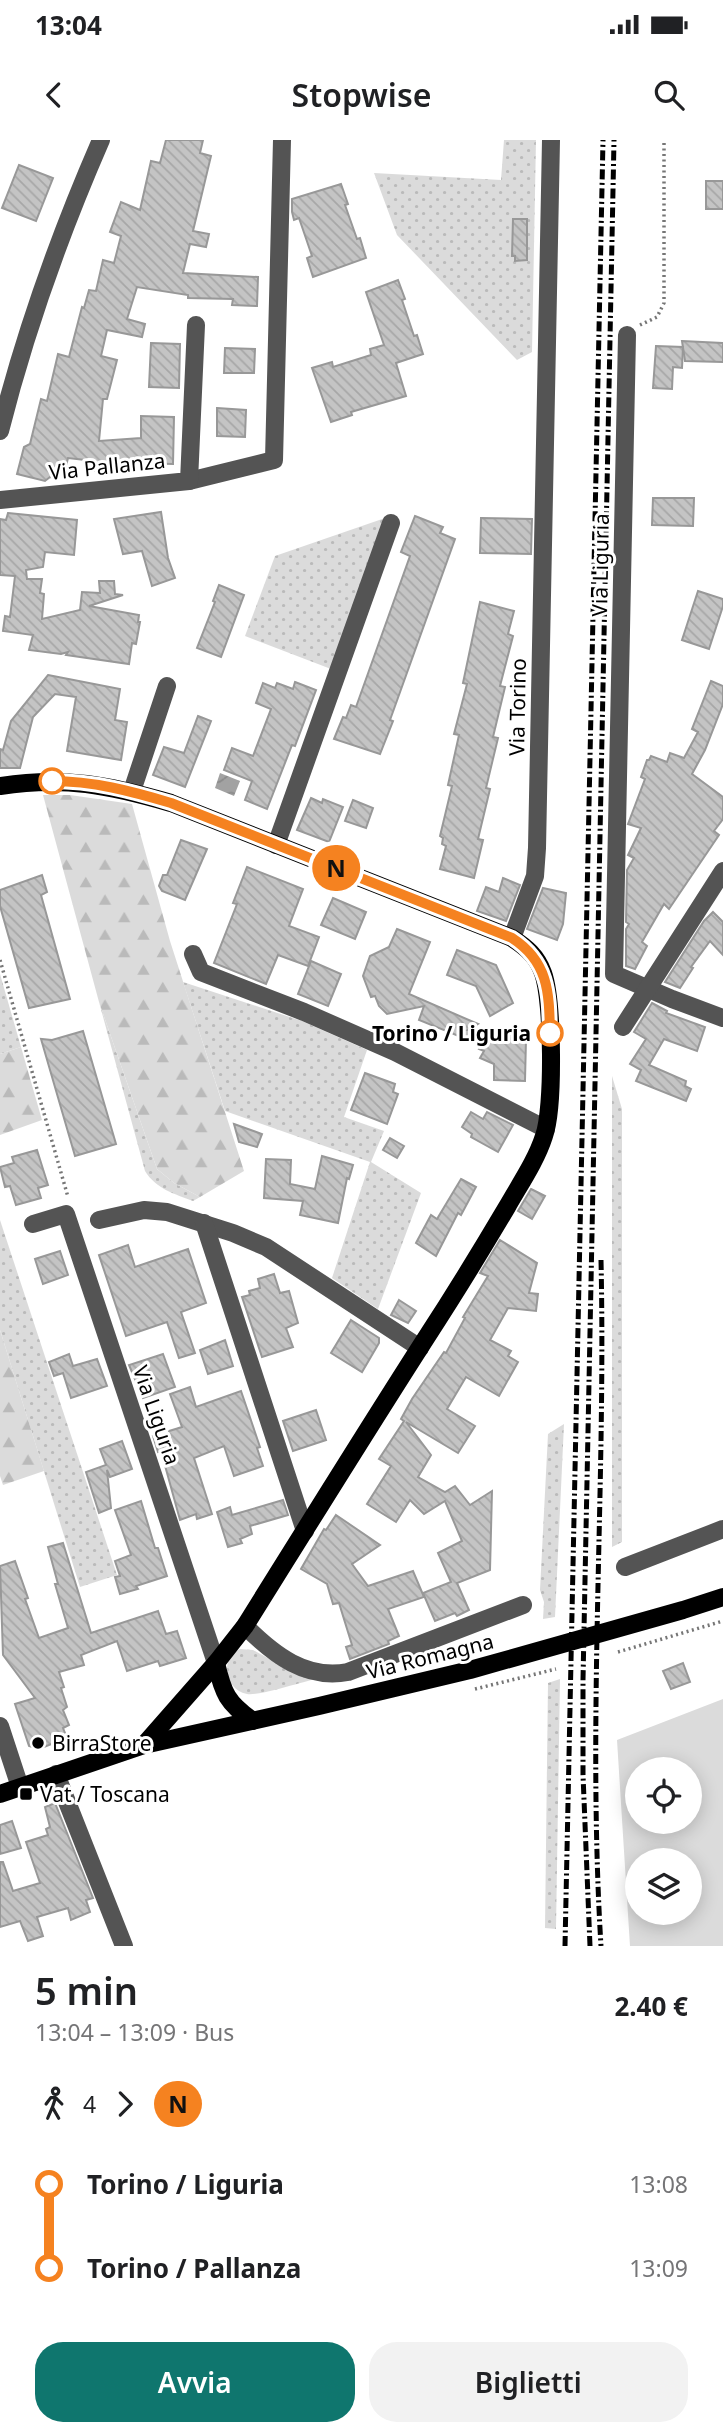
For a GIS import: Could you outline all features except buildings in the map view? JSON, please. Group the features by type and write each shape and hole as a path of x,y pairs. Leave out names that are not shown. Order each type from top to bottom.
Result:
{"main road":[{"path":"0,786 75,781 171,803 512,938 525,946 535,957 548,994 550,1057 546,1129 522,1182 469,1271 245,1626 144,1745"},
{"name":"Via Romagna","path":"0,1794 144,1745 518,1657 723,1597"},
{"name":"Via Liguria","path":"216,1663 226,1696 232,1705 253,1721"}],"street":[{"path":"0,431 7,374 101,140"},
{"path":"189,481 274,460 282,140"},
{"name":"Via Torino","path":"512,938 534,876 537,848 551,140"},
{"name":"Via Pallanza","path":"0,500 189,481 196,325"},
{"name":"Via Liguria","path":"627,335 614,974 647,989"},
{"path":"276,845 391,523"},
{"path":"132,792 167,685"},
{"path":"622,1027 723,871"},
{"path":"192,954 201,972 304,1012 395,1052 546,1129"},
{"path":"647,989 723,1018"},
{"path":"99,1220 144,1210 167,1212 266,1247 420,1348"},
{"path":"33,1224 69,1212"},
{"name":"Via Liguria","path":"69,1212 216,1663"},
{"path":"204,1223 305,1531"},
{"path":"625,1567 723,1529"},
{"path":"245,1626 259,1640 294,1665 306,1671 334,1675 523,1605"},
{"path":"0,1726 20,1787"},
{"path":"56,1774 124,1946"}],"path":[{"path":"627,335 631,329 657,317 663,303 664,140"},
{"path":"0,960 69,1212"},
{"path":"618,1652 723,1621"}],"green space":[{"path":"504,140 536,140 532,352 517,360 397,235 374,173 501,180"},
{"path":"388,517 331,669 245,636 275,556"},
{"path":"43,795 70,795 132,804 170,941 244,1171 200,1197 174,1183 157,1169 99,1002"},
{"path":"0,974 21,1047 0,1054"},
{"path":"183,982 302,1021 367,1050 344,1117 384,1131 371,1162 421,1193 378,1309 332,1278 370,1162 225,1111"},
{"path":"99,1002 157,1169 174,1183 200,1197 193,1201 160,1187 145,1171"},
{"path":"21,1047 42,1120 0,1135 0,1054"},
{"path":"612,1076 622,1109 622,1542 612,1547"},
{"path":"0,1220 117,1575 80,1587 0,1330"},
{"path":"0,1330 44,1471 3,1485 0,1476"},
{"path":"564,1424 555,1617 543,1619 544,1602 540,1590 548,1434"},
{"path":"240,1649 253,1650 316,1679 247,1694 234,1687 227,1673 229,1659"},
{"path":"560,1679 556,1929 545,1928 548,1683"},
{"path":"723,1699 723,1946 630,1946 629,1925 702,1925 702,1848 625,1848 625,1867 617,1740"}],"water":[{"path":"220,773 240,781 234,796 215,788"}],"railway":[{"path":"565,1946 603,140"},
{"path":"590,1946 583,1775 583,1680 614,140"},
{"path":"601,1260 596,1689 597,1860 601,1946"}],"bus line":[{"name":"N","path":"52,781 75,781 123,789 171,803 512,938 525,946 535,957 542,971 548,994 550,1033"}],"place":[{"name":"Torino / Liguria","path":"550,1033"},
{"name":"BirraStore","path":"38,1743"},
{"name":"Vat / Toscana","path":"26,1794"}]}
